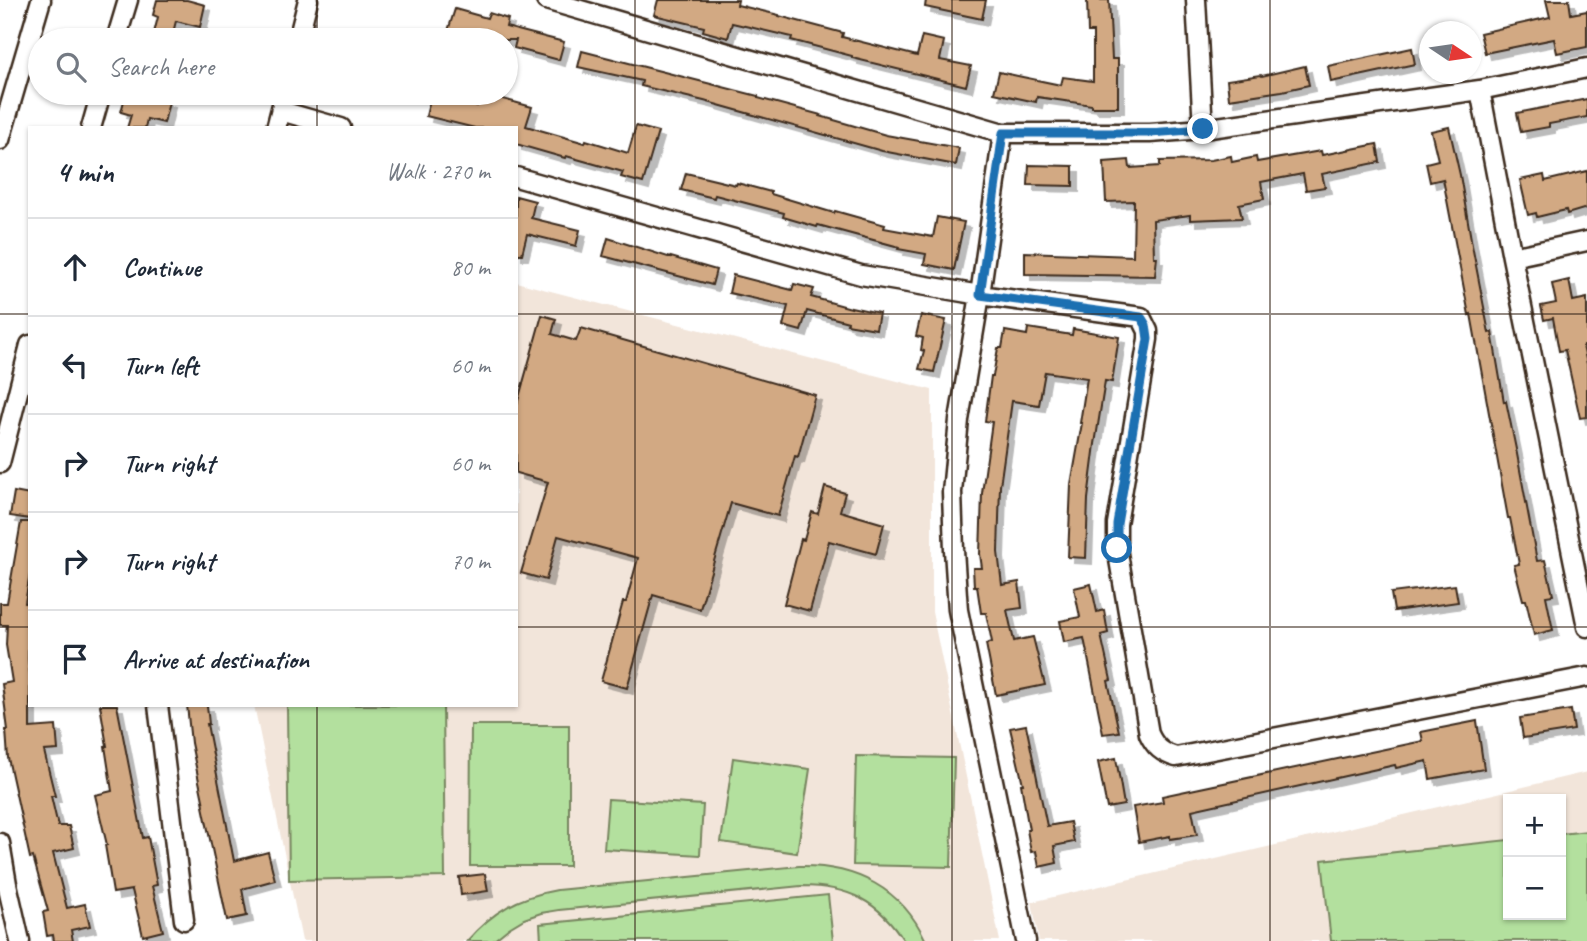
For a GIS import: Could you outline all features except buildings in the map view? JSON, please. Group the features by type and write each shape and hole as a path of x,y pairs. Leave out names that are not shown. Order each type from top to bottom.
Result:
{"street":[{"path":"33,28 41,0"},
{"path":"120,28 128,0"},
{"path":"301,28 308,0"},
{"path":"546,0 1003,133 1150,133 1203,129 1480,90 1587,68"},
{"path":"1196,0 1203,129"},
{"path":"0,141 28,45"},
{"path":"1480,90 1587,627"},
{"path":"92,126 98,105"},
{"path":"278,119 327,126"},
{"path":"1003,133 959,420 952,492 954,564 958,610 1026,941"},
{"path":"518,178 861,275 980,295 1141,317 1146,325 1148,339 1117,524 1117,548 1149,734 1154,746 1163,753 1176,757 1587,677"},
{"path":"1512,257 1587,241"},
{"path":"0,463 28,353"},
{"path":"12,413 28,417"},
{"path":"159,707 184,920"},
{"path":"0,843 20,941"}],"shaded area":[{"path":"518,283 932,390 932,612 1000,941 302,941 254,707 518,707"},
{"path":"1587,772 1587,941 1039,941 1032,902"}],"green space":[{"path":"287,707 443,707 445,877 289,880"},
{"path":"471,725 569,725 569,866 470,866"},
{"path":"856,756 954,758 951,867 853,865"},
{"path":"733,758 810,769 797,853 721,842"},
{"path":"608,799 703,805 700,855 604,849"},
{"path":"1587,831 1587,941 1331,941 1322,860 1503,841 1503,920 1566,920 1566,833"},
{"path":"799,866 839,870 874,883 904,907 926,941 904,941 884,916 861,898 833,889 801,886 559,910 524,919 493,941 467,941 487,921 507,907 543,893"},
{"path":"828,895 833,941 541,941 540,924"}],"route":[{"path":"1117,548 1117,524 1148,331 1141,317 980,295 1003,133 1150,133 1203,129"}]}
